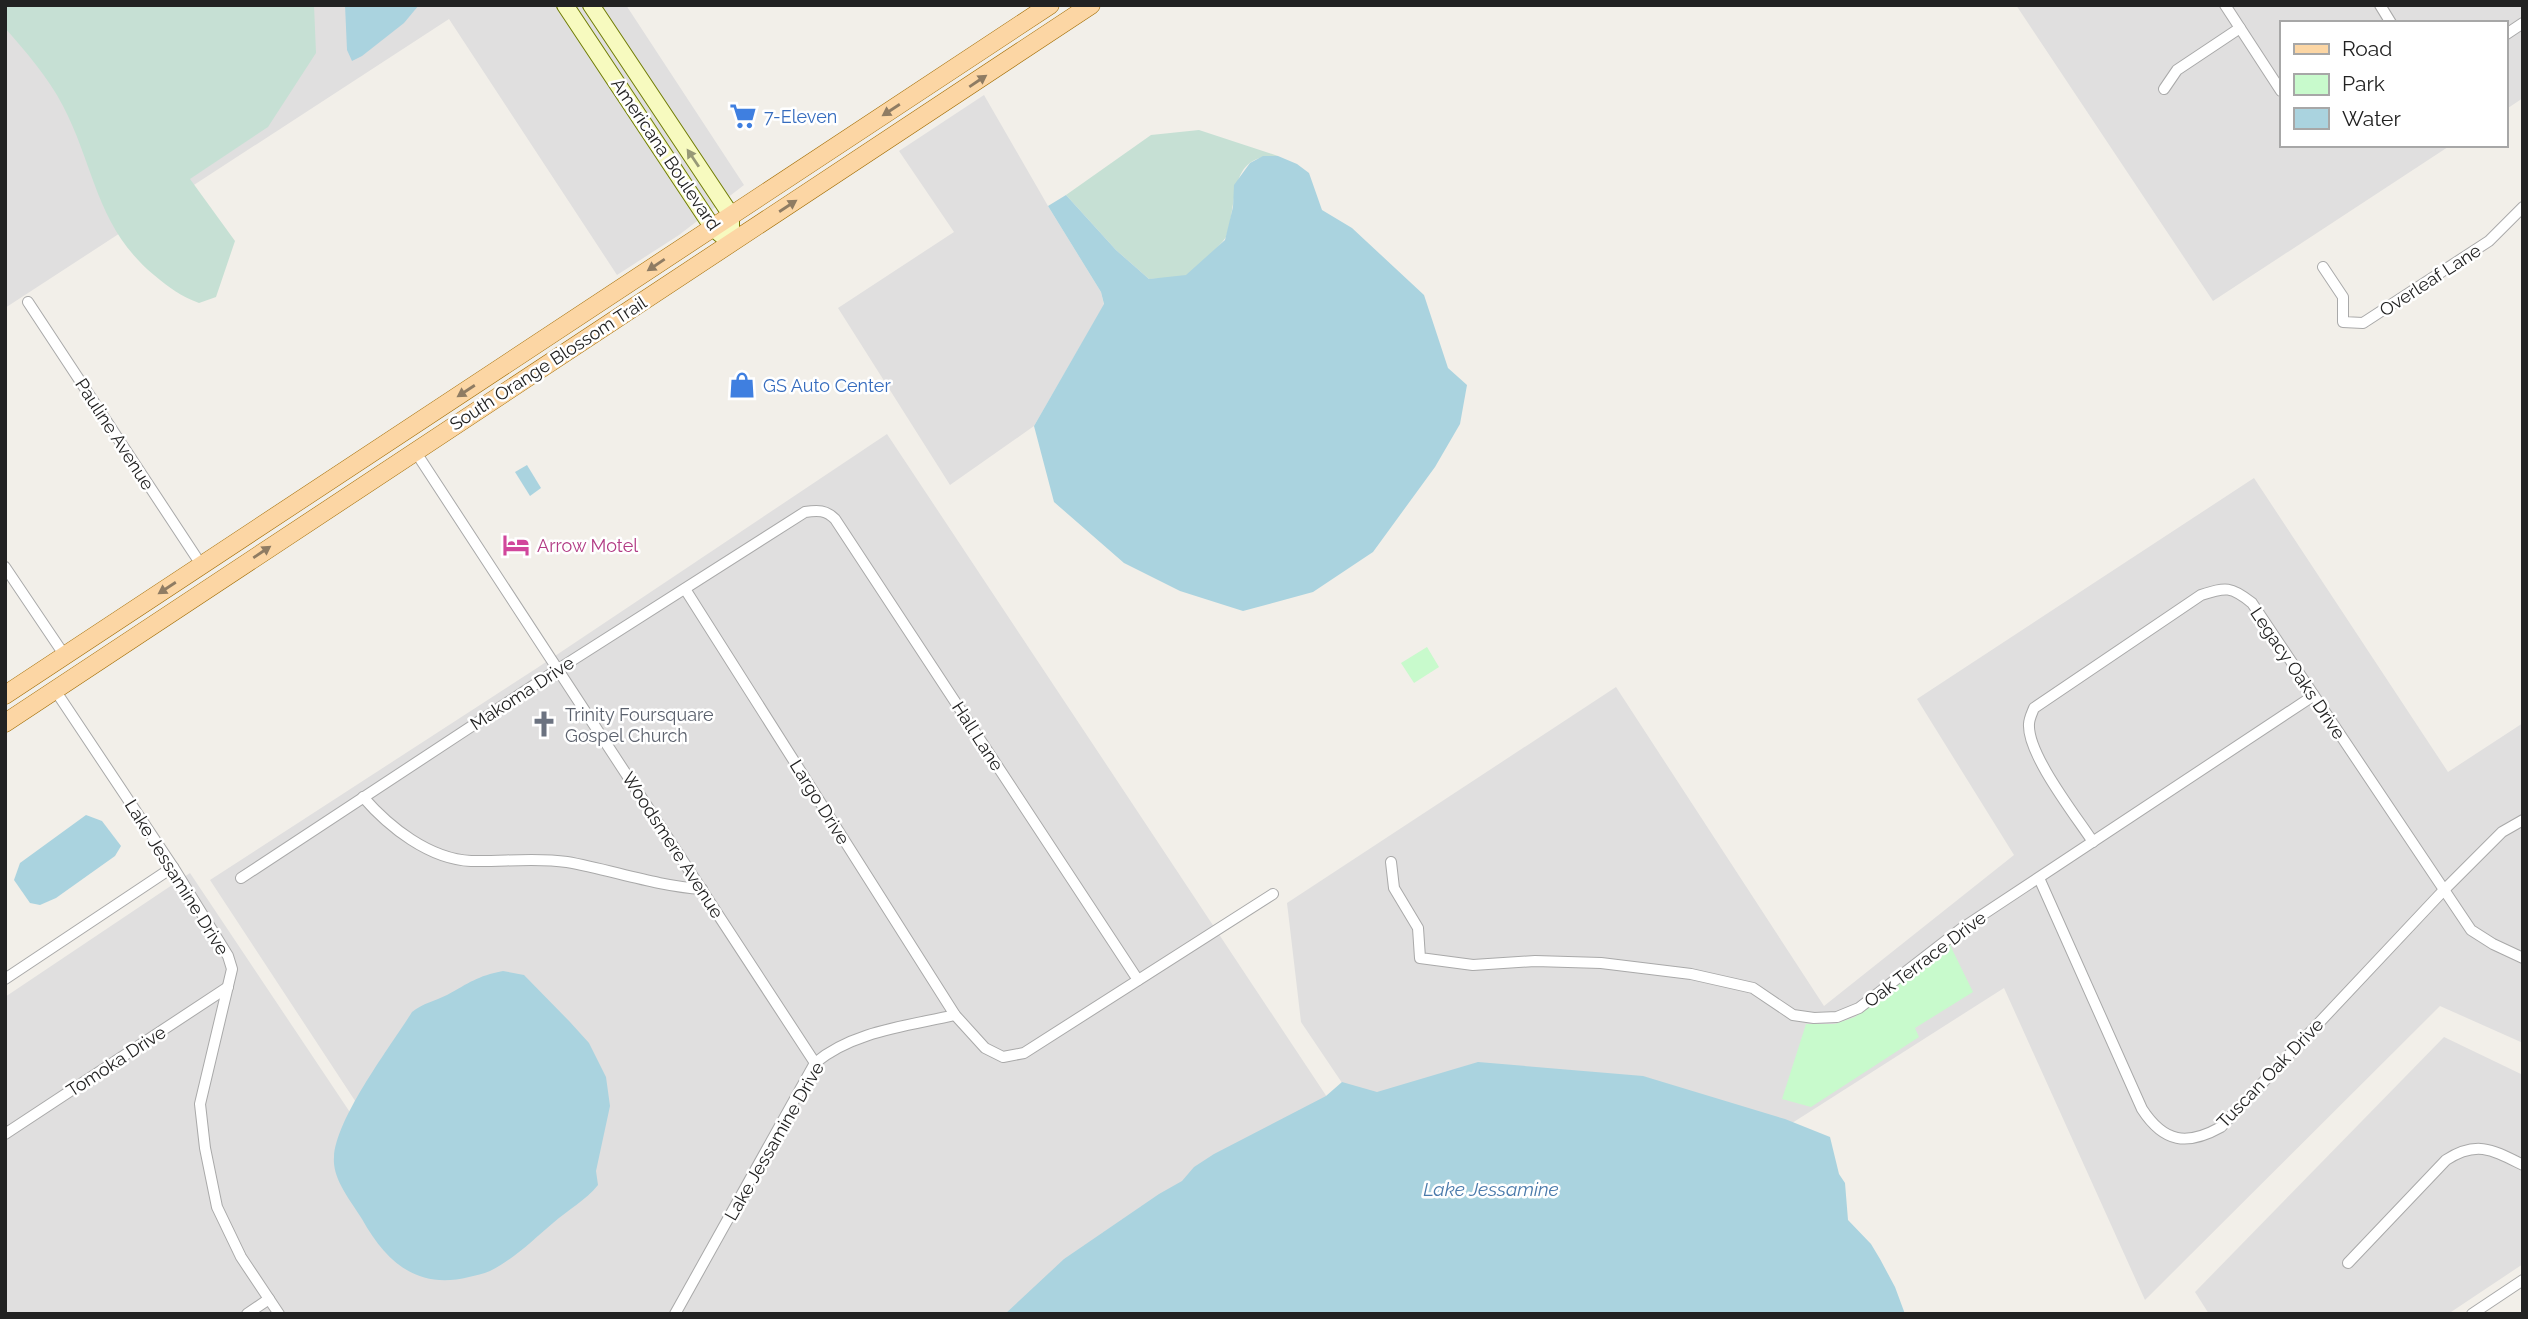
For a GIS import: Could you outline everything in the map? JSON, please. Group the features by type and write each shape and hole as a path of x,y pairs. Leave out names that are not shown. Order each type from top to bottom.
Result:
{"main road":[{"name":"Americana Boulevard","path":"565,5 713,228 730,243"},
{"name":"Americana Boulevard","path":"591,5 731,215 730,243"},
{"name":"South Orange Blossom Trail","path":"5,695 1050,5"},
{"name":"South Orange Blossom Trail","path":"5,723 1091,5"},
{"path":"232,573 231,561 245,537"},
{"path":"185,603 201,577 202,566"}],"street":[{"path":"2225,5 2280,89"},
{"path":"2380,5 2390,21"},
{"path":"2507,34 2523,23"},
{"path":"2164,89 2178,70 2240,28"},
{"path":"603,62 621,50"},
{"name":"Overleaf Lane","path":"2323,267 2343,297 2343,322 2363,323 2489,241 2523,207"},
{"name":"Pauline Avenue","path":"28,302 202,566"},
{"name":"Woodsmere Avenue","path":"415,451 815,1063"},
{"name":"Makoma Drive","path":"241,878 557,670 805,512"},
{"name":"Hall Lane","path":"805,512 828,512 835,519 1138,981"},
{"path":"7,575 65,656"},
{"name":"Legacy Oaks Drive","path":"2093,842 2042,764 2032,742 2029,724 2034,708 2201,595 2222,588 2236,590 2252,603 2471,930 2523,958"},
{"name":"Largo Drive","path":"685,589 955,1015"},
{"name":"Lake Jessamine Drive","path":"55,690 173,867 228,956 232,969 200,1104 205,1148 217,1207 241,1257 279,1314"},
{"name":"Oak Terrace Drive","path":"1391,862 1394,888 1418,928 1420,958 1473,965 1535,961 1601,963 1691,974 1753,988 1793,1015 1837,1017 1859,1008 1961,929 2314,696"},
{"path":"363,797 404,836 444,855 467,861 565,862 640,877 673,887 702,889"},
{"name":"Tuscan Oak Drive","path":"2039,877 2150,1122 2163,1133 2181,1139 2201,1138 2221,1127 2502,832 2523,820"},
{"path":"5,979 173,867"},
{"path":"955,1015 985,1048 1003,1057 1024,1053 1273,894"},
{"name":"Tomoka Drive","path":"5,1135 228,987"},
{"name":"Lake Jessamine Drive","path":"675,1314 815,1063 830,1050 849,1041 955,1015"},
{"path":"2348,1263 2446,1160 2460,1151 2476,1147 2496,1152 2523,1165"},
{"path":"2472,1314 2523,1280"},
{"path":"247,1314 269,1299"}],"shaded area":[{"path":"5,5 626,5 744,185 679,235 617,275 449,19 5,308"},
{"path":"2016,5 2523,5 2523,98 2507,109 2507,21 2280,21 2280,147 2448,147 2213,301"},
{"path":"984,95 1101,292 1104,305 1034,426 950,485 838,308 954,232 899,151"},
{"path":"887,434 1471,1314 5,1314 5,997 190,873 422,1220 430,1215 210,880 537,668"},
{"path":"2254,478 2448,772 2523,723 2523,1043 2440,1006 2145,1300 2004,988 1492,1314 1489,1301 1301,1022 1287,903 1616,687 1824,1006 2014,855 1917,699"},
{"path":"2444,1037 2523,1075 2523,1264 2448,1314 2209,1314 2195,1292"}],"green space":[{"path":"5,5 314,5 316,53 268,127 190,179 235,241 216,297 199,303 186,298 154,275 120,237 108,217 74,129 57,95 5,28"},
{"path":"1199,130 1278,156 1261,158 1250,163 1242,172 1237,183 1226,237 1208,257 1183,277 1149,279 1116,250 1066,195 1151,135"},
{"path":"1427,647 1439,667 1414,683 1401,663"},
{"path":"1950,945 1973,992 1915,1028 1919,1037 1811,1107 1782,1099 1806,1024 1835,1024 1855,1017"}],"water":[{"path":"345,5 419,5 404,23 352,61 347,50"},
{"path":"1263,156 1278,156 1297,164 1309,173 1322,210 1352,228 1424,295 1448,368 1467,385 1460,424 1435,467 1373,552 1313,592 1243,611 1180,591 1124,563 1054,502 1034,426 1104,304 1101,292 1048,206 1066,195 1116,250 1149,279 1186,275 1225,240 1233,207 1234,185 1250,163"},
{"path":"527,465 541,488 530,496 515,472"},
{"path":"86,815 102,821 121,846 115,856 56,898 40,905 30,903 14,880 20,863"},
{"path":"503,971 524,975 570,1022 589,1043 606,1077 610,1106 596,1171 598,1185 523,1249 490,1271 450,1280 419,1276 393,1260 382,1248 348,1197 339,1182 334,1165 337,1141 354,1103 412,1012 474,980"},
{"name":"Lake Jessamine","path":"1478,1062 1643,1076 1785,1119 1830,1137 1839,1174 1845,1183 1848,1220 1871,1244 1895,1287 1905,1314 1005,1314 1064,1259 1182,1181 1194,1167 1326,1096 1342,1082 1377,1092"}],"place":[{"name":"7-Eleven","path":"743,116"},
{"name":"GS Auto Center","path":"742,385"},
{"name":"Arrow Motel","path":"516,545"},
{"name":"Trinity Foursquare Gospel Church","path":"544,724"}]}
